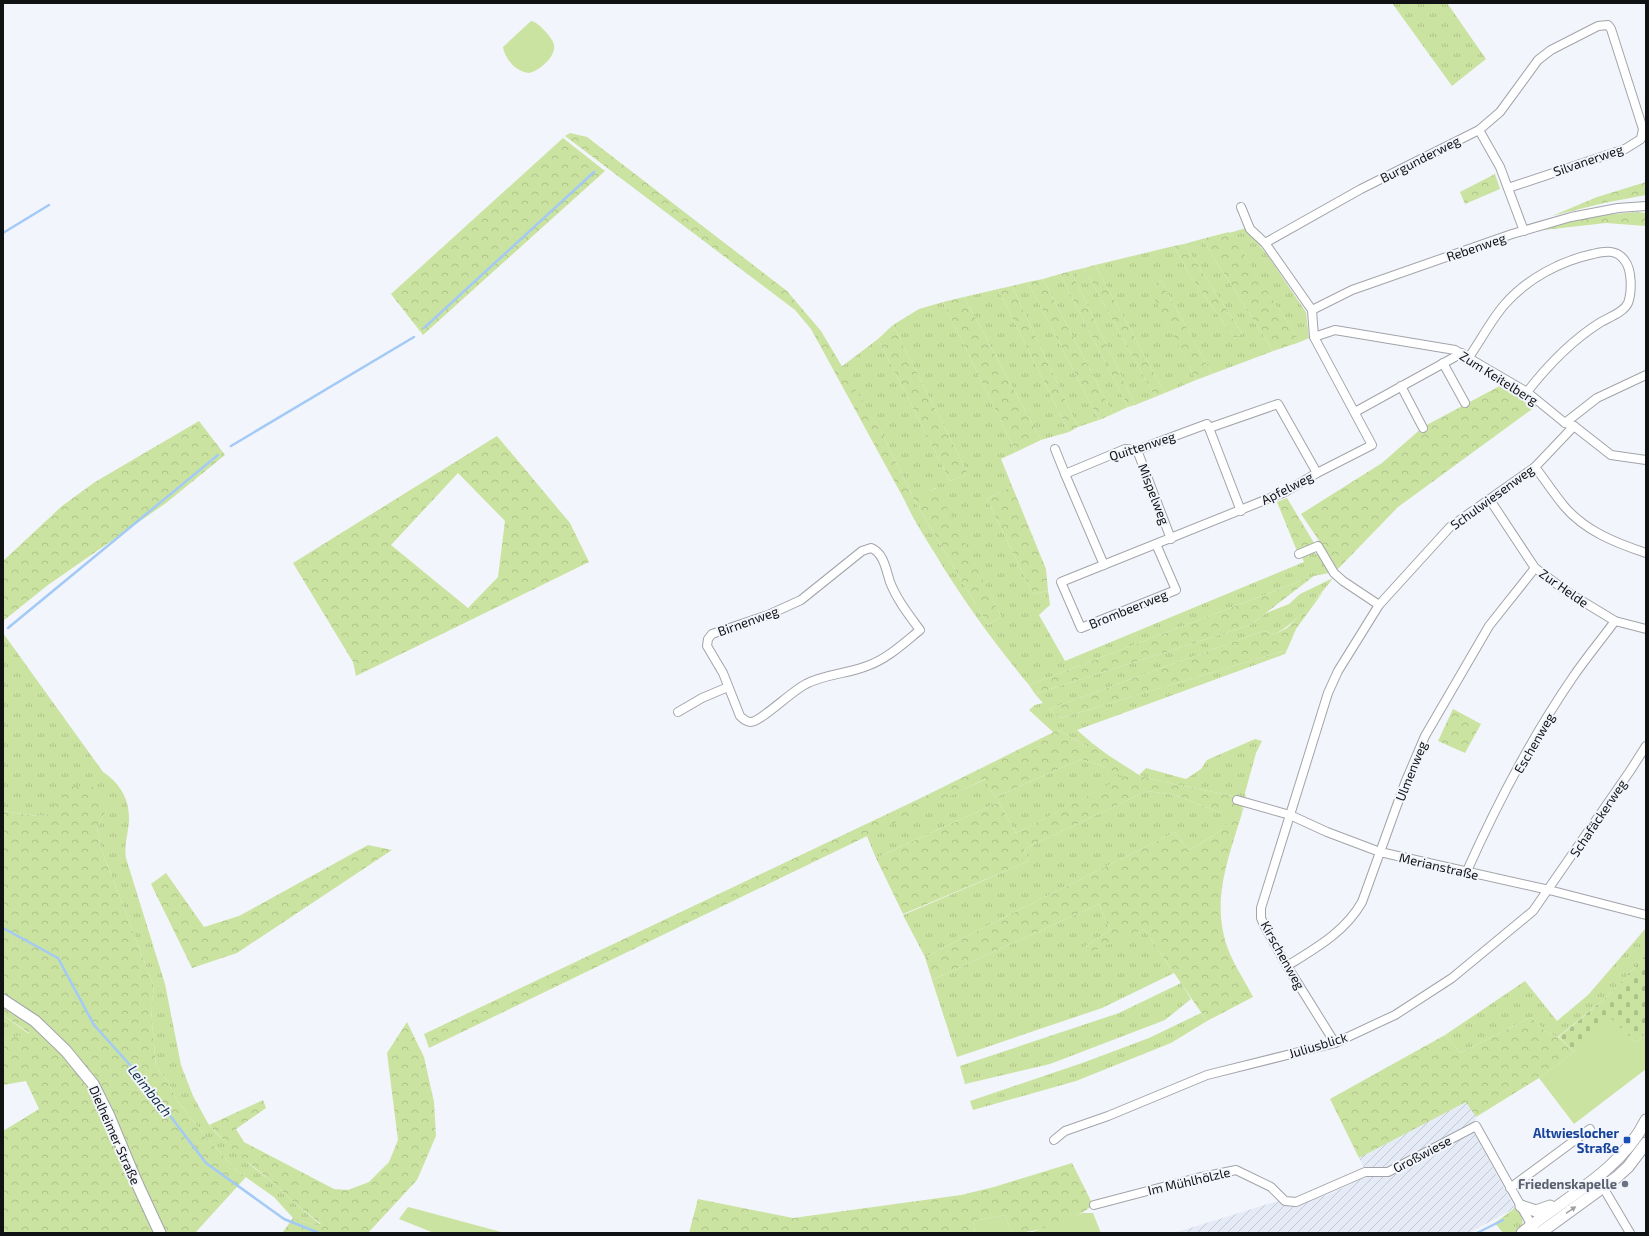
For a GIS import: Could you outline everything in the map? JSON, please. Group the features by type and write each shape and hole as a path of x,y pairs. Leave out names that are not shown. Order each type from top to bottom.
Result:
{"main road":[{"name":"Dielheimer Straße","path":"3,1000 35,1020 66,1051 93,1084 109,1116 136,1181 160,1233"},
{"path":"1536,1230 1564,1200 1613,1163 1630,1145 1646,1120"},
{"path":"1522,1233 1536,1230 1617,1177 1628,1167 1646,1143"},
{"path":"1521,1206 1536,1211 1564,1200"}],"street":[{"name":"Silvanerweg","path":"1479,130 1500,112 1538,60 1551,50 1598,26 1608,25 1611,29 1643,129 1640,139 1625,148 1508,188"},
{"path":"1479,130 1500,167 1524,231"},
{"name":"Burgunderweg","path":"1265,244 1361,189 1479,130"},
{"name":"Rebenweg","path":"1312,310 1352,290 1524,231 1571,217 1618,208 1646,206"},
{"path":"1241,207 1250,228 1265,244 1312,310"},
{"path":"1354,412 1443,363 1465,355 1505,304 1522,288 1552,268 1577,258 1601,252 1610,251 1622,257 1627,264 1630,290 1628,302 1624,308 1588,330 1566,348 1544,370 1527,392"},
{"name":"Apfelweg","path":"1061,582 1241,511 1285,492 1317,473 1372,445 1314,337 1312,310"},
{"name":"Zum Keitelberg","path":"1314,337 1335,330 1455,350 1527,392 1565,422 1574,426 1612,454 1646,460"},
{"path":"1443,363 1465,403"},
{"path":"1565,422 1597,398 1646,375"},
{"path":"1401,386 1423,428"},
{"name":"Quittenweg","path":"1065,474 1126,449 1137,450 1207,424 1209,428 1278,404 1317,473"},
{"name":"Schulwiesenweg","path":"1290,815 1328,693 1338,671 1379,605 1450,527 1535,467 1574,426"},
{"path":"1209,428 1241,511"},
{"path":"1055,449 1104,565"},
{"name":"Mispelweg","path":"1137,450 1171,539"},
{"path":"1535,467 1565,507 1589,528 1617,543 1646,553"},
{"name":"Zur Helde","path":"1490,500 1535,568 1569,593 1614,621 1646,629"},
{"name":"Brombeerweg","path":"1061,582 1081,628 1176,590 1156,544"},
{"path":"1299,554 1318,546 1334,573 1379,605"},
{"name":"Birnenweg","path":"871,548 877,550 896,597 920,630 890,654 869,666 823,677 806,684 786,697 758,720 752,722 745,721 740,716 728,687 724,673 708,646 708,639 712,634 768,615 801,600 862,551 871,548"},
{"name":"Ulmenweg","path":"1287,966 1319,947 1342,929 1353,917 1362,902 1405,783 1425,736 1489,626 1535,568"},
{"name":"Eschenweg","path":"1466,872 1487,826 1532,744 1572,678 1614,621"},
{"path":"678,712 702,698 728,687"},
{"name":"Schafäckerweg","path":"1549,890 1646,746"},
{"name":"Merianstraße","path":"1237,800 1290,815 1326,832 1380,852 1549,890 1646,915"},
{"name":"Kirschenweg","path":"1290,815 1261,908 1261,918 1287,966 1335,1042"},
{"name":"Juliusblick","path":"1054,1140 1066,1131 1114,1114 1207,1075 1335,1042 1395,1015 1452,978 1533,912 1549,890"},
{"name":"Großwiese","path":"1365,1172 1388,1172 1476,1126 1510,1188"},
{"path":"1536,1230 1510,1188 1590,1130"},
{"name":"Im Mühlhölzle","path":"1094,1205 1236,1170 1272,1187 1285,1201 1296,1202 1365,1172"},
{"path":"1607,1194 1630,1233"}],"shaded area":[{"path":"1467,1101 1476,1117 1474,1133 1515,1208 1469,1233 1174,1233 1278,1201 1292,1207 1332,1193 1368,1176 1359,1158"}],"green space":[{"path":"1392,3 1447,3 1486,59 1452,86"},
{"path":"531,21 538,24 546,32 553,41 554,50 550,59 546,63 529,73 520,70 512,64 506,56 503,47"},
{"path":"570,133 587,137 787,291 821,331 881,432 913,497 937,488 1001,616 988,625 913,498 905,501 811,329 795,310 565,136"},
{"path":"563,138 605,171 423,335 391,294"},
{"path":"1495,174 1500,189 1465,204 1460,192"},
{"path":"1646,182 1646,195 1604,203 1552,216 1597,197"},
{"path":"1637,212 1646,213 1646,226 1606,223 1535,231 1585,218"},
{"path":"1246,228 1268,256 1306,312 1309,338 1300,342 1229,233"},
{"path":"1229,232 1300,342 1273,351 1202,239"},
{"path":"1202,239 1273,351 1212,374 1161,281 1149,286 1196,380 1165,393 1095,265 1174,246 1189,274 1235,339 1242,333 1184,244"},
{"path":"1184,244 1242,333 1235,339 1189,274 1174,246"},
{"path":"1095,265 1165,393 1155,397 1084,268"},
{"path":"1084,268 1155,397 1135,405 1071,271"},
{"path":"1071,271 1135,405 1128,407 1060,274"},
{"path":"1060,274 1128,407 1113,414 1043,279"},
{"path":"1043,279 1113,414 1099,420 1028,282"},
{"path":"1161,281 1212,374 1196,380 1148,286"},
{"path":"1028,282 1099,420 1078,427 1012,286"},
{"path":"1012,286 1078,427 1069,432 998,289"},
{"path":"998,289 1069,432 1041,440 964,297"},
{"path":"964,297 1041,440 1016,452 943,302"},
{"path":"943,302 1016,452 1001,459 1012,486 987,499 1033,594 1048,591 1050,605 1039,615 1065,661 1304,562 1302,557 1314,552 1320,557 1329,573 1314,576 1029,685 967,604 919,527 905,501 913,497 881,432 841,367 878,339 950,481 968,474 893,325 919,309","holes":["936,488 1001,616 988,625 913,498"]},
{"path":"893,325 968,474 950,481 878,339"},
{"path":"1507,382 1539,404 1398,507 1336,571 1320,542 1301,514 1382,463 1423,427"},
{"path":"199,421 225,455 166,503 48,585 3,621 3,561 62,506 95,482"},
{"path":"497,436 570,523 589,562 356,676 353,662 293,563","holes":["458,473 505,521 498,577 468,608 391,545"]},
{"path":"1012,486 1046,569 1048,591 1033,594 987,499"},
{"path":"1287,498 1314,543 1297,551 1277,502"},
{"path":"1314,576 1250,625 1035,694 1029,685"},
{"path":"1333,578 1307,609 1275,634 1263,631 1049,709 1061,718 1287,650 1285,654 1077,730 1092,743 1088,747 1058,730 1054,733 1029,710 1035,705 1043,703 1035,694 1250,625 1266,613 1289,604 1300,594"},
{"path":"1323,592 1296,629 1287,650 1061,718 1049,709 1263,631 1275,634 1287,628"},
{"path":"3,633 103,772 114,781 126,799 129,821 126,843 126,858 165,984 181,1065 193,1096 209,1125 218,1135 321,1225 317,1226 293,1218 274,1197 237,1171 206,1137 178,1102 168,1082 156,1066 151,1009 154,987 101,848 97,828 107,809 37,816 3,811"},
{"path":"1453,709 1481,724 1465,753 1438,741"},
{"path":"1058,730 1088,747 1092,743 1139,775 1154,780 1238,797 1237,808 1221,813 1175,795 1147,791 1024,849 1029,861 903,914 876,858 999,802 1016,833 1124,777 1100,765 1081,759 996,797 990,790 985,779 429,1048 424,1034 923,797"},
{"path":"1255,739 1262,741 1256,753 1245,793 1245,801 1234,818 1205,841 1188,850 1175,832 925,957 903,915 1029,861 1024,849 1147,791 1175,795 1221,813 1238,797 1154,780 1139,775 1146,768 1186,779 1201,769 1207,760"},
{"path":"1081,759 1100,765 1125,777 1016,833 999,802 876,858 866,834 986,779 990,790 996,797"},
{"path":"73,786 93,787 107,809 97,828 101,848 154,987 151,1009 156,1066 168,1082 178,1102 206,1137 237,1171 246,1177 195,1233 3,1233 3,1131 39,1109 26,1081 3,1085 3,1040 29,1033 3,1015 3,995 5,992 3,991 3,811 37,816 53,814 55,800"},
{"path":"1244,806 1224,879 1221,898 1221,916 1224,935 1230,954 1253,997 1207,1021 1144,929 1084,955 1083,948 1110,930 1099,904 932,980 925,957 1175,832 1188,850 1219,831"},
{"path":"368,845 392,850 237,953 192,968 151,884 166,873 204,927 239,916"},
{"path":"1099,904 1110,930 1083,948 1144,929 1174,973 1102,1008 957,1057 932,980"},
{"path":"1646,928 1646,955 1609,995 1558,1037 1545,1031 1531,1017 1460,1053 1445,1035 1525,981 1557,1021 1588,995"},
{"path":"1646,955 1646,1033 1636,1043 1611,1019 1574,1052 1559,1037 1609,995"},
{"path":"1181,983 1191,999 1165,1020 1050,1064 965,1084 960,1066 1119,1013"},
{"path":"1201,1013 1207,1021 1171,1043 1076,1081 973,1110 970,1101 1085,1062 1149,1038"},
{"path":"3,1015 29,1034 3,1040"},
{"path":"1531,1017 1545,1031 1558,1037 1574,1052 1539,1078 1476,1117 1466,1102 1359,1158 1330,1099 1445,1035 1460,1053"},
{"path":"1611,1018 1636,1043 1646,1033 1646,1069 1574,1124 1539,1078 1574,1052"},
{"path":"407,1022 424,1057 434,1102 436,1136 417,1180 368,1233 283,1232 293,1218 317,1226 321,1224 235,1152 209,1125 263,1100 266,1108 236,1129 244,1142 334,1189 348,1190 369,1182 389,1162 398,1140 387,1053"},
{"path":"1072,1163 1093,1205 1066,1221 1033,1231 1012,1233 1005,1215 973,1221 975,1233 689,1233 698,1199 793,1218 961,1195 994,1187"},
{"path":"408,1207 505,1233 434,1233 399,1219"},
{"path":"1516,1207 1522,1217 1522,1226 1517,1233 1503,1233 1495,1223"},
{"path":"1083,1213 1093,1213 1101,1233 1030,1233"},
{"path":"1005,1215 1012,1233 975,1233 973,1221"}],"waterway":[{"path":"424,328 594,172"},
{"path":"3,233 49,205"},
{"path":"231,446 414,337"},
{"path":"8,628 218,455"},
{"name":"Leimbach","path":"3,928 58,958 94,1025 139,1075 206,1163 284,1219 319,1233"},
{"name":"Leimbach","path":"1477,1233 1503,1220"}],"place":[{"name":"Altwieslocher Straße","path":"1627,1140"},
{"name":"Friedenskapelle","path":"1625,1184"}]}
